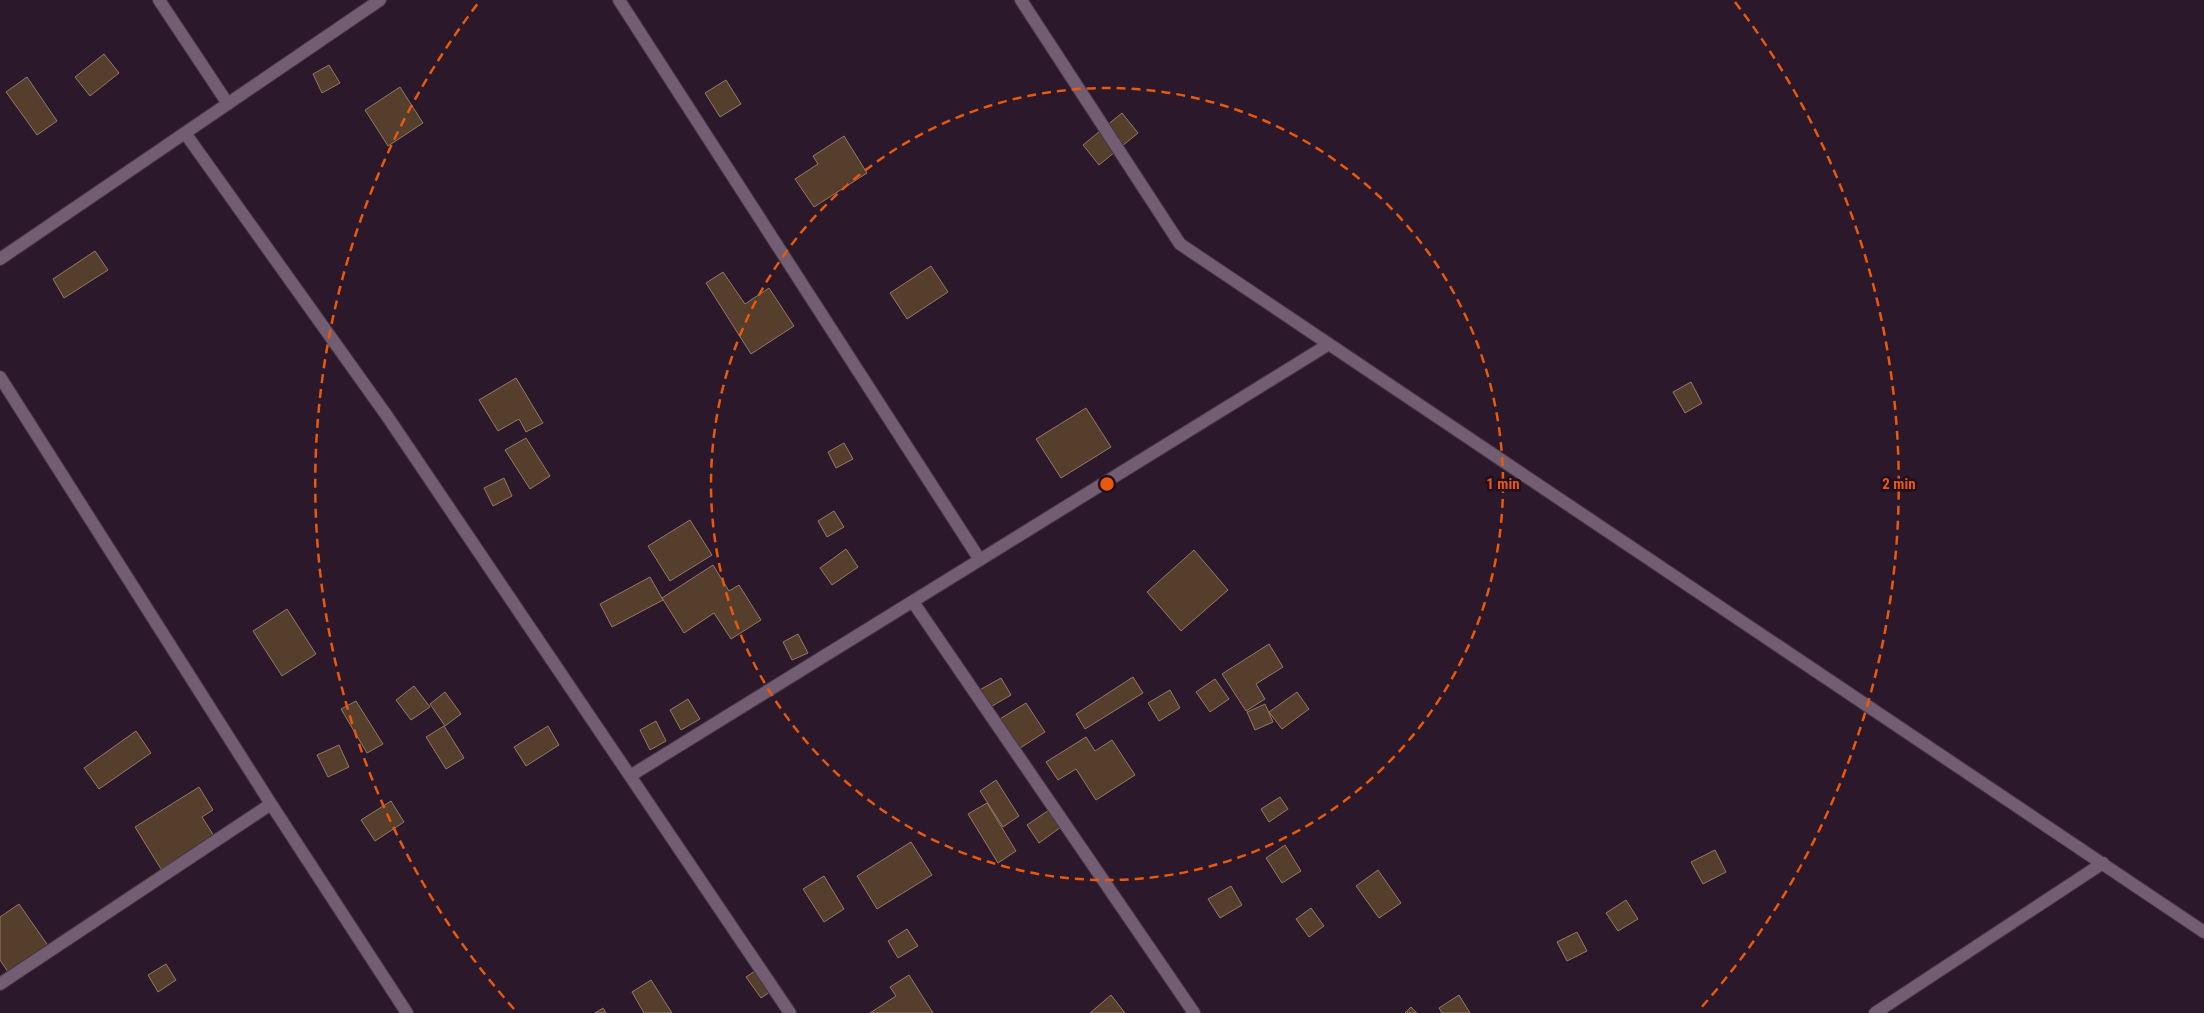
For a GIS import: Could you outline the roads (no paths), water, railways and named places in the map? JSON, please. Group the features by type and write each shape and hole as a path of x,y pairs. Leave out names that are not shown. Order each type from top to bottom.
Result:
{"street":[{"path":"159,0 228,104"},
{"path":"0,259 380,0"},
{"path":"619,0 980,560"},
{"path":"1021,0 1180,244 2204,932"},
{"path":"185,133 387,416 790,1013"},
{"path":"630,776 1329,344"},
{"path":"0,377 271,804 407,1013"},
{"path":"913,602 1194,1013"},
{"path":"0,984 271,804"},
{"path":"1875,1013 2103,863"}]}
